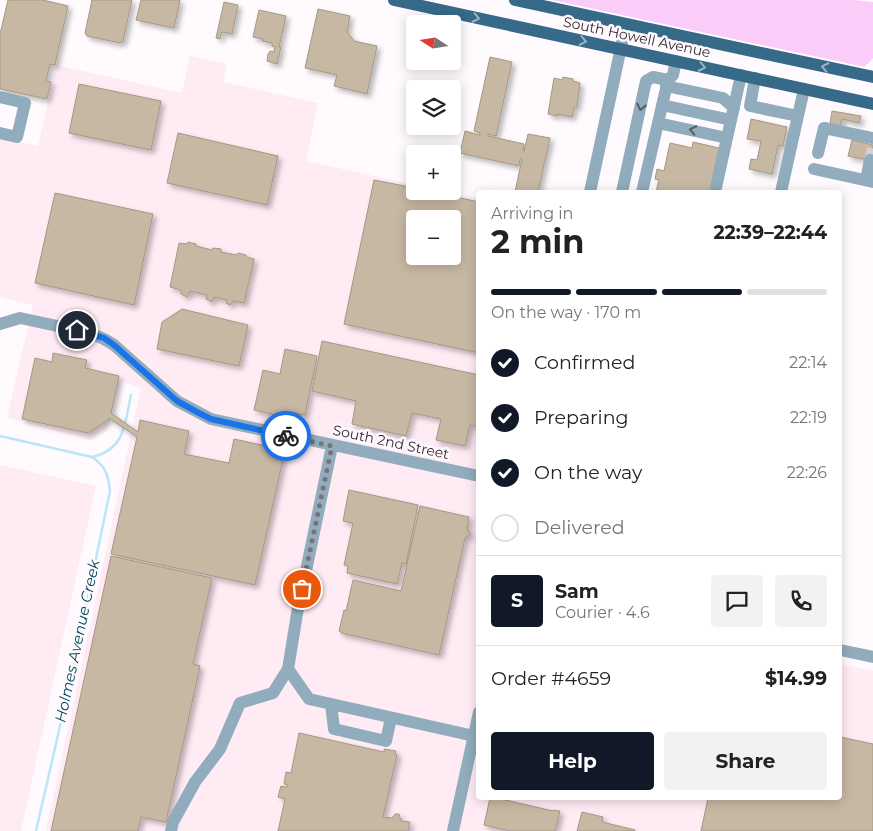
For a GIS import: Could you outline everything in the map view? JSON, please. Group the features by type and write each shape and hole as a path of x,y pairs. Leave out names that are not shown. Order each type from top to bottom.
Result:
{"main road":[{"name":"South Howell Avenue","path":"394,0 873,104"},
{"name":"South Howell Avenue","path":"514,0 873,77"}],"street":[{"path":"590,190 626,24"},
{"path":"642,190 667,83 673,75 676,61"},
{"path":"715,190 741,75"},
{"path":"622,190 646,81 653,77 667,83 722,98 732,114"},
{"path":"755,78 750,106 798,116"},
{"path":"782,190 804,89"},
{"path":"0,97 25,103 17,137 0,133"},
{"path":"662,105 732,114"},
{"path":"658,123 727,138"},
{"path":"818,153 824,128 873,138"},
{"path":"814,169 869,181 870,160"},
{"name":"South 2nd Street","path":"0,324 20,318 90,333 104,338 177,401 211,419 476,475"},
{"path":"171,831 173,822 195,782 220,749 240,702 273,692 288,669 296,614 332,446"},
{"path":"842,650 873,657"},
{"path":"288,669 309,699 474,736"},
{"path":"331,704 334,729 377,740 386,742 391,718"},
{"path":"453,831 476,726"}],"shaded area":[{"path":"552,0 854,0 873,2 873,58 865,67"},
{"path":"190,56 227,64 223,82 318,103 306,161 406,183 406,200 461,200 461,195 476,198 476,800 842,800 842,664 873,671 873,831 46,831 141,388 121,381 107,431 91,440 7,418 33,305 0,297 0,137 38,146 56,65 182,93"},
{"path":"0,465 96,486 21,831 0,831"}],"building":[{"path":"8,0 43,0 68,6 55,65 50,64 46,81 51,82 47,99 0,89 0,34"},
{"path":"92,0 132,0 123,41 120,43 87,36 85,33"},
{"path":"141,0 180,0 174,28 136,20"},
{"path":"224,2 238,5 232,34 222,32 220,39 216,38"},
{"path":"318,9 350,16 347,32 354,41 377,46 367,94 334,86 337,75 305,68"},
{"path":"259,10 286,16 277,64 267,61 270,51 274,52 275,47 272,46 272,43 253,37"},
{"path":"490,57 512,62 496,136 488,134 488,136 524,144 523,151 528,134 550,138 538,190 515,190 522,159 520,159 519,166 461,153 465,131 480,135 480,133 474,131"},
{"path":"563,77 580,83 577,107 574,107 572,117 548,114 554,78 562,80"},
{"path":"79,84 161,101 151,150 69,133"},
{"path":"832,111 861,116 859,123 842,119 840,126 830,124"},
{"path":"751,119 787,127 783,146 778,145 772,174 749,169 751,159 757,160 761,141 747,139"},
{"path":"178,133 278,156 267,205 167,183"},
{"path":"852,140 873,145 873,161 848,156"},
{"path":"693,142 719,148 710,190 656,190 659,180 655,179 657,169 664,171 670,143 692,148"},
{"path":"374,180 406,186 406,200 461,200 461,198 476,201 476,352 344,324"},
{"path":"55,193 153,214 134,305 35,283"},
{"path":"188,242 212,250 213,248 221,249 221,252 246,255 246,257 254,259 244,303 233,301 230,305 226,303 227,300 214,297 212,302 206,299 207,295 190,291 187,297 181,294 181,290 170,287 179,243 187,244"},
{"path":"182,309 248,325 239,366 157,349 162,322"},
{"path":"322,341 476,374 476,426 470,425 465,446 436,440 441,419 412,413 406,436 352,424 356,401 312,391"},
{"path":"285,349 317,356 305,415 294,413 293,419 254,410 263,370 280,374"},
{"path":"53,353 87,360 85,368 119,376 111,413 138,432 140,420 189,431 184,454 229,463 234,439 285,450 255,585 111,554 137,437 109,418 88,433 22,419 35,358 52,362"},
{"path":"349,490 418,505 406,564 402,563 397,584 347,573 348,566 344,565 353,523 343,521"},
{"path":"420,506 469,517 467,529 471,534 465,538 439,655 339,631 353,580 401,591"},
{"path":"111,556 212,578 193,664 200,666 166,822 141,817 138,831 51,831"},
{"path":"299,733 384,752 384,749 396,751 395,754 397,755 383,817 392,818 395,814 399,814 401,821 410,822 408,831 278,831 285,799 278,797 281,786 287,787 288,785 284,784 286,772 291,773"},
{"path":"842,737 873,744 873,831 701,831 708,800 842,800"},
{"path":"490,800 506,800 560,811 555,831 510,831 484,825"},
{"path":"582,812 603,817 602,822 635,831 577,831"}],"waterway":[{"name":"Holmes Avenue Creek","path":"92,457 103,453 117,442 125,425 131,395"},
{"name":"Holmes Avenue Creek","path":"0,436 92,457 106,471 110,491 71,678 36,831"}],"tunnel":[{"path":"870,160 873,148"}],"way so far":[{"path":"286,436 332,446 302,589"}],"route":[{"path":"77,330 104,338 177,401 197,412 211,419 286,436"}]}
